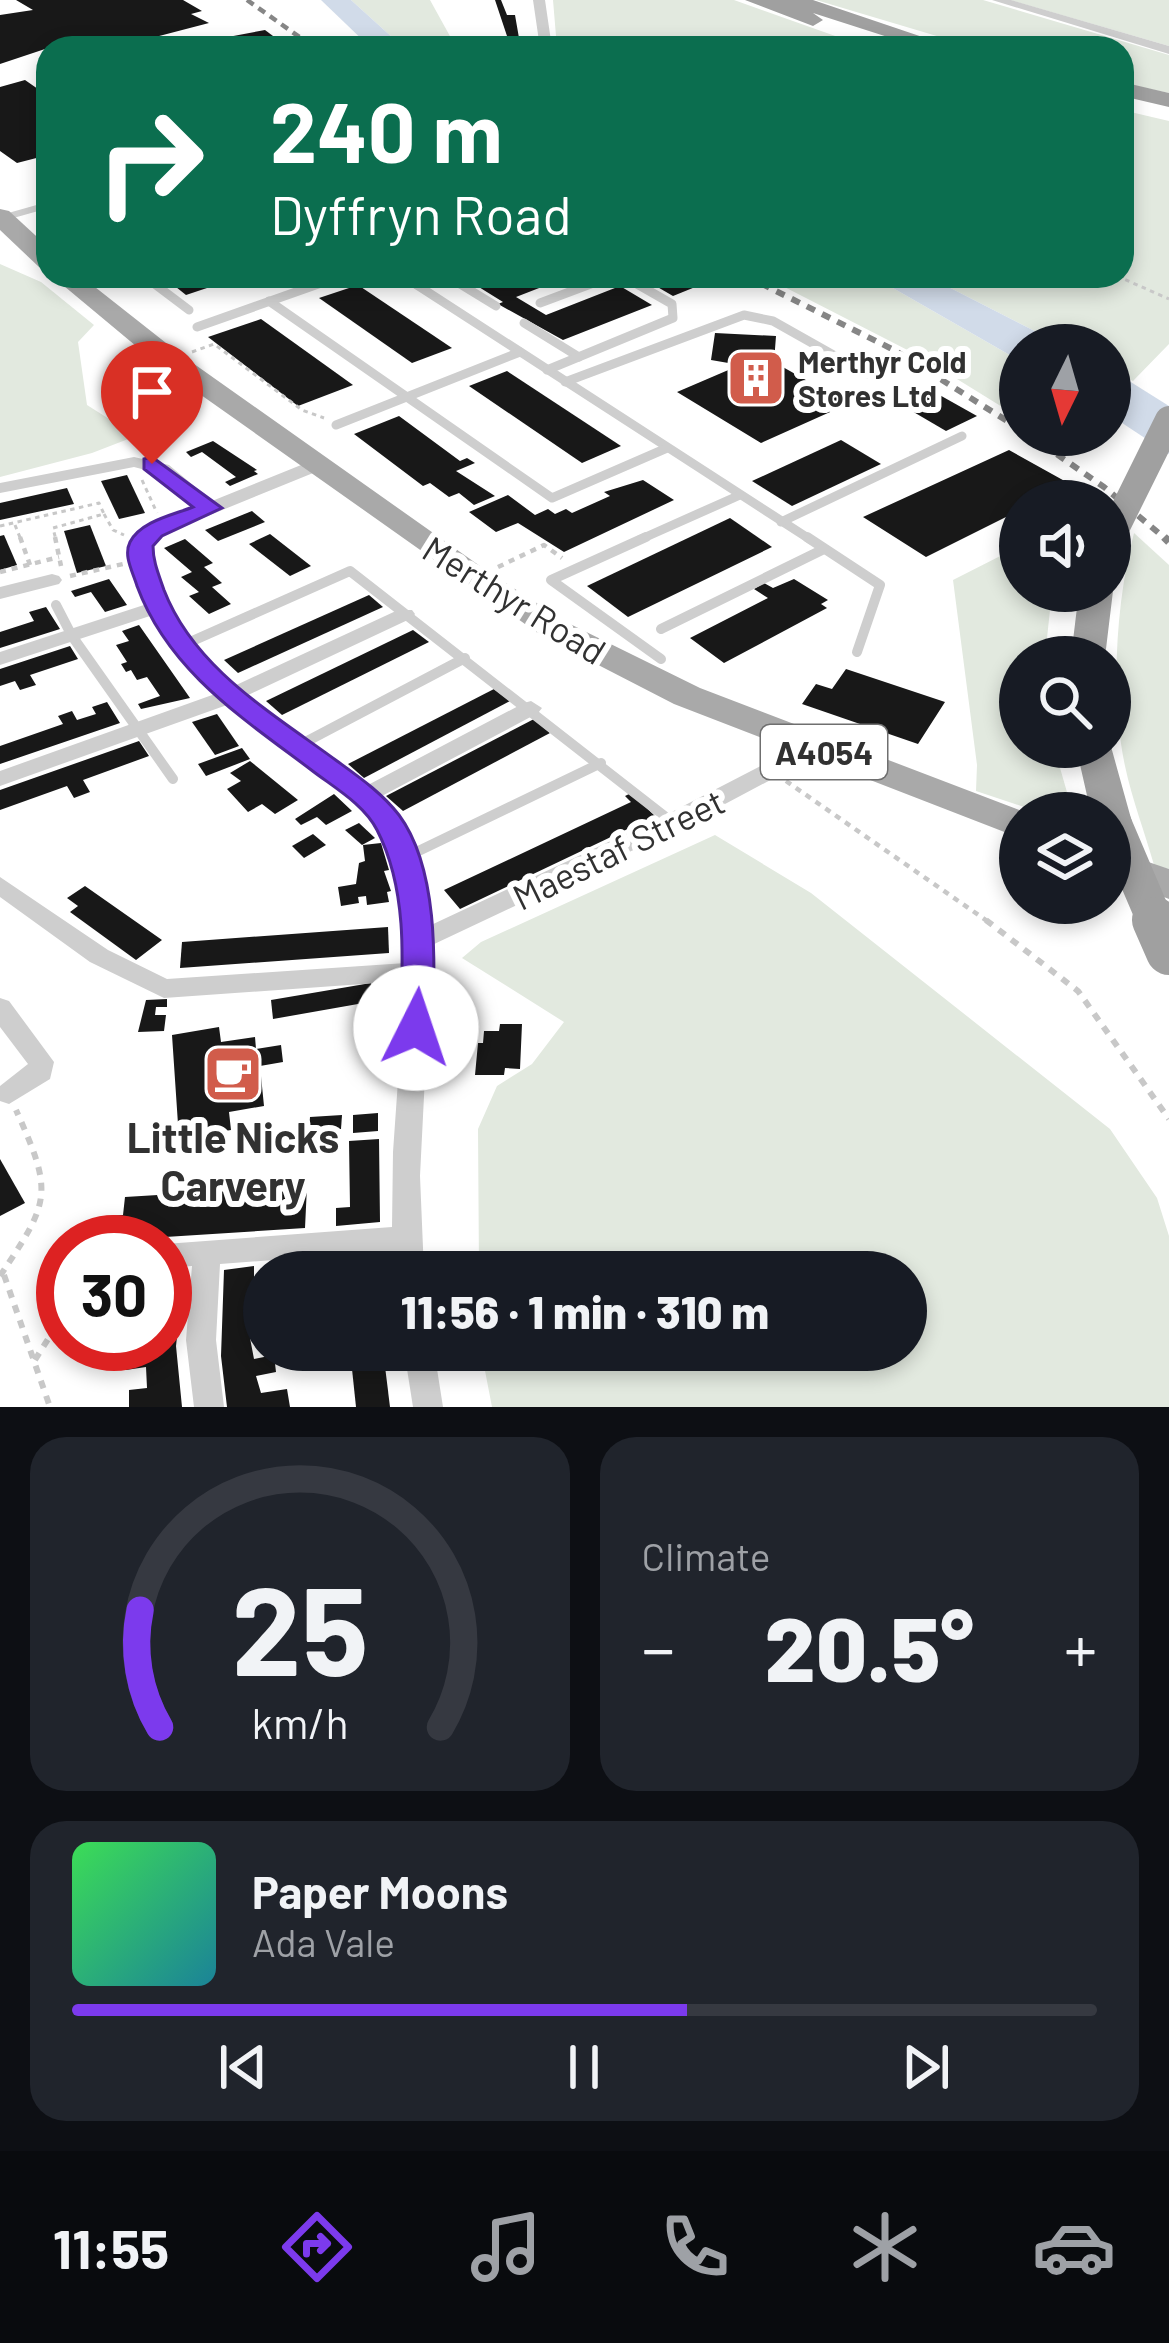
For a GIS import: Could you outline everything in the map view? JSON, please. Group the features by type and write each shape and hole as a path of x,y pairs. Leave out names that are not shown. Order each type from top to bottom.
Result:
{"highway":[{"path":"755,0 865,36"},
{"path":"792,0 906,36"},
{"path":"1134,92 1169,100"},
{"path":"1134,103 1169,110"},
{"path":"1131,497 1169,420"},
{"path":"1131,878 1169,952"}],"main road":[{"path":"1,217 36,250"},
{"name":"Merthyr Road","path":"79,288 153,347 475,578 602,656 813,748 999,817"},
{"path":"1131,856 1169,885"}],"street":[{"path":"539,0 544,36"},
{"path":"998,0 1121,36"},
{"path":"1134,40 1169,50"},
{"path":"0,488 134,462 164,470 210,508"},
{"path":"317,465 170,524 143,549 158,607 181,646 230,696 364,796 388,822 404,858 421,971 408,1251"},
{"path":"0,592 52,580"},
{"path":"0,659 158,607"},
{"path":"0,779 230,696 405,614"},
{"path":"364,796 531,708"},
{"name":"Maestaf Street","path":"420,941 672,822 813,748"},
{"path":"0,885 99,956 164,989 421,971"},
{"path":"0,1008 41,1062 41,1072 9,1094"},
{"path":"192,1254 406,1238"},
{"path":"207,1253 200,1340 209,1407"},
{"path":"422,1371 428,1407"}],"lane":[{"path":"1,217 36,208"},
{"path":"161,288 189,310"},
{"path":"197,327 306,288"},
{"path":"422,288 880,585 857,652"},
{"path":"465,288 496,306"},
{"path":"540,303 580,288"},
{"path":"547,370 673,318 672,304 644,288"},
{"path":"269,301 552,498 667,448"},
{"path":"565,382 744,315 772,321 867,374"},
{"path":"524,323 579,357"},
{"path":"336,425 520,352"},
{"path":"781,522 962,436"},
{"path":"661,659 550,580 740,495"},
{"path":"661,629 824,549"},
{"path":"181,646 350,571 672,822"},
{"path":"56,605 72,636 173,779"},
{"path":"296,747 465,658"},
{"path":"404,858 601,763"}],"path":[{"path":"1134,284 1169,299"},
{"path":"214,344 302,410 336,425"},
{"path":"134,462 159,516 170,524"},
{"path":"0,526 99,503 113,530 143,549"},
{"path":"0,572 58,557 53,528 104,514"},
{"path":"14,523 30,565"},
{"path":"475,578 544,545"},
{"path":"52,580 143,549"},
{"path":"772,771 1046,962 1078,991 1169,1120"},
{"path":"9,1094 43,1170 40,1216 2,1276 50,1407"}],"shaded area":[{"path":"351,0 430,0 450,36 391,36"},
{"path":"553,0 734,0 835,36 556,36"},
{"path":"816,0 983,0 1105,36 937,36"},
{"path":"1010,0 1169,0 1169,46"},
{"path":"1134,45 1169,55 1169,93 1134,86"},
{"path":"1134,113 1169,121 1169,344 1133,381 1131,324 1021,324 950,288 1134,288"},
{"path":"0,264 36,280 36,288 48,288 94,325 78,342 87,405 136,436 0,477"},
{"path":"786,288 893,288 999,349 999,405 923,358"},
{"path":"1134,533 1169,565 1169,869 1154,865 1126,768 1131,768 1131,636 1118,636 1121,612 1131,612"},
{"path":"999,557 999,612 1050,612 1047,636 999,636 999,768 1060,768 1067,792 999,792 999,799 976,791 977,765 953,580"},
{"path":"715,835 811,893 1110,1129 1157,1198 1169,1236 1169,1407 492,1407 485,1371 927,1371 927,1251 479,1251 478,1129 497,1086 532,1064 564,1022 462,958 481,942"}],"water":[{"path":"321,0 351,0 391,36 358,36"},
{"path":"893,288 950,288 1021,324 999,324 999,349"},
{"path":"1131,382 1169,406 1169,454 1131,429"}],"building":[{"path":"16,0 183,0 202,11 191,14 209,23 159,36 36,36 36,52 0,64 0,15 33,10"},
{"path":"495,0 501,0 507,15 515,15 519,36 507,36"},
{"path":"265,30 273,36 233,36"},
{"path":"25,80 36,88 36,158 17,163 0,151 0,87"},
{"path":"177,288 207,288 186,295"},
{"path":"362,288 452,348 412,363 319,298"},
{"path":"480,288 539,288 516,297 546,315 615,288 652,305 563,340 498,304 503,302"},
{"path":"659,288 693,288 673,296"},
{"path":"261,319 353,385 298,406 208,337"},
{"name":"Merthyr Cold Stores Ltd","path":"715,333 776,336 774,362 827,392 843,389 851,399 761,443 677,392 740,365 711,360"},
{"path":"507,371 621,446 582,463 469,386"},
{"path":"936,393 977,416 946,431 905,407"},
{"path":"399,416 460,461 467,458 475,463 456,471 495,496 474,505 459,493 449,497 430,483 423,486 354,434"},
{"path":"841,440 881,464 792,506 752,481"},
{"path":"213,441 258,474 230,486 225,482 236,477 202,452 191,457 186,452"},
{"path":"999,455 1020,456 1063,480 999,480 999,520 926,557 863,517"},
{"path":"127,475 145,513 119,519 101,481"},
{"path":"643,480 674,500 564,552 518,523 496,532 469,512 508,495 535,515 548,509 555,514 566,509 572,513 610,496 604,492"},
{"path":"67,488 74,504 0,520 0,503"},
{"path":"252,511 265,522 218,541 205,530"},
{"path":"730,518 772,547 628,617 587,586"},
{"path":"90,525 106,566 77,573 64,531"},
{"path":"270,534 311,566 290,576 249,544"},
{"path":"4,535 17,565 0,570 0,536"},
{"path":"185,539 213,563 204,567 222,583 212,587 231,604 209,614 189,596 199,592 181,577 192,572 164,548"},
{"path":"109,579 127,605 105,612 91,592 75,597 71,591"},
{"path":"794,579 828,600 821,604 827,608 724,663 690,638 768,598 754,589 764,583 773,588"},
{"path":"369,595 383,607 238,673 224,660"},
{"path":"46,607 60,629 0,648 0,632 34,621 29,612"},
{"path":"139,625 190,698 141,709 138,704 160,696 147,677 137,680 131,670 126,672 121,664 127,662 116,645 129,641 122,631"},
{"path":"413,630 429,642 282,715 266,701"},
{"path":"70,646 78,659 30,675 36,685 20,690 15,681 0,686 0,669"},
{"path":"846,669 945,702 918,744 802,704 816,684 832,689"},
{"path":"494,689 510,701 364,778 348,764"},
{"path":"107,702 120,723 0,764 0,746 63,724 58,716 72,711 77,720 96,714 92,707"},
{"path":"217,714 239,746 215,755 192,722"},
{"path":"534,719 550,733 403,811 386,796"},
{"path":"139,741 149,756 83,780 90,792 74,798 67,786 0,810 0,790"},
{"path":"242,748 250,759 206,776 198,764"},
{"path":"250,761 298,800 275,814 262,804 248,812 227,789 241,781 230,773"},
{"path":"631,793 655,816 460,909 444,890 631,802 625,796"},
{"path":"334,794 352,811 326,825 317,817 301,825 295,819"},
{"path":"359,823 375,838 362,845 345,830"},
{"path":"313,834 326,845 304,858 292,846"},
{"path":"381,843 389,870 384,871 391,891 387,892 389,902 367,905 366,896 358,897 359,903 341,906 338,887 356,884 359,863 365,861 363,845"},
{"path":"85,886 162,940 136,960 70,912 78,906 67,898"},
{"path":"388,927 389,953 180,968 182,942"},
{"path":"371,983 375,1001 273,1019 271,1000"},
{"path":"167,999 167,1007 156,1007 155,1015 166,1015 164,1031 138,1032 146,1000"},
{"path":"500,1024 522,1024 520,1069 505,1068 504,1075 475,1075 478,1043 483,1043 484,1031 499,1031"},
{"path":"219,1027 221,1042 255,1037 256,1049 281,1045 283,1062 260,1066 264,1106 229,1112 231,1130 179,1139 172,1035"},
{"path":"378,1113 378,1131 353,1133 353,1115"},
{"path":"342,1115 341,1129 309,1130 310,1117"},
{"path":"379,1139 380,1222 336,1226 336,1208 350,1207 349,1141"},
{"path":"0,1159 25,1203 0,1216"},
{"path":"307,1186 305,1228 192,1235 192,1215 123,1215 125,1197"},
{"path":"243,1267 243,1371 276,1371 256,1376 261,1393 287,1389 290,1407 227,1407 221,1356 224,1270"},
{"path":"146,1371 178,1371 182,1407 129,1407 129,1390 147,1388"},
{"path":"352,1371 386,1371 390,1407 356,1407"}],"railway":[{"path":"247,0 298,36"},
{"path":"770,288 894,350 999,416"},
{"path":"1059,456 1167,540"},
{"path":"1164,537 1167,540"}],"place":[{"name":"Merthyr Cold Stores Ltd","path":"756,378"},
{"name":"Little Nicks Carvery","path":"233,1074"}],"route":[{"path":"152,464 210,508 154,531 141,545 140,560 158,607 181,646 230,696 364,796 388,822 404,858 420,941 416,1028"}]}
